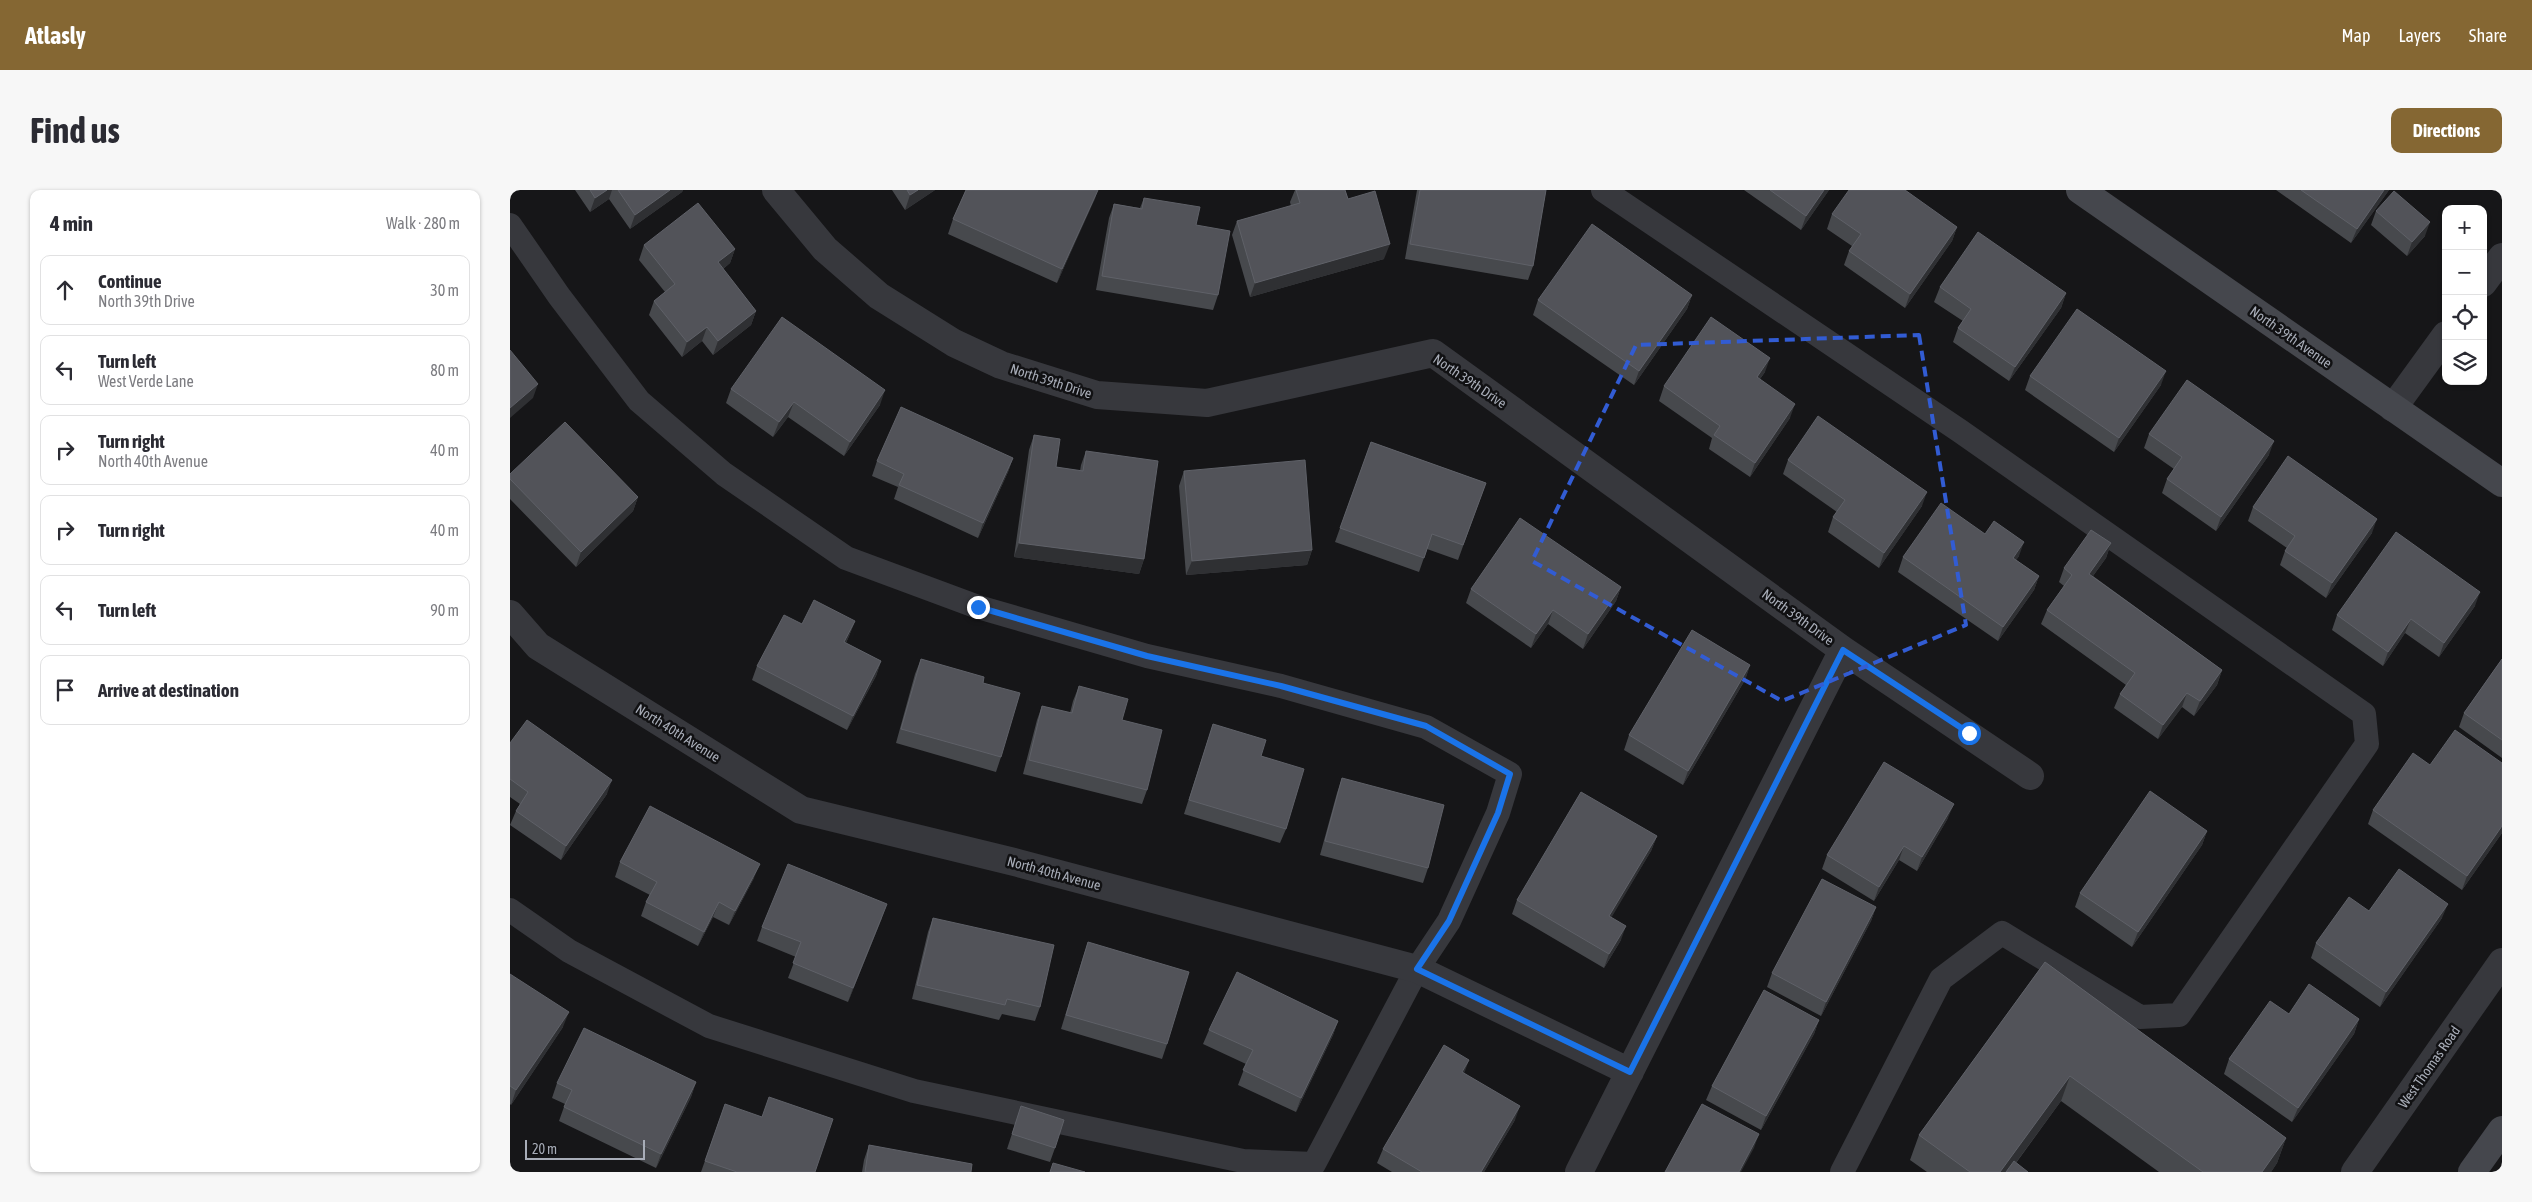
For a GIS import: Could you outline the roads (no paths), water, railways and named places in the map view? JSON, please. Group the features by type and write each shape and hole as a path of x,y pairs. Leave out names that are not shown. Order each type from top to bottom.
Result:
{"street":[{"name":"North 39th Drive","path":"776,190 826,249 879,296 954,342 1001,365 1097,395 1207,403 1433,353 1843,650 2030,776"},
{"name":"North 39th Avenue","path":"2080,190 2502,483"},
{"path":"2487,278 2502,257"},
{"path":"2393,408 2442,340"},
{"name":"North 40th Avenue","path":"510,614 538,646 801,810 1018,863 1417,969 1630,1072"},
{"path":"1579,1172 1843,650"},
{"name":"West Thomas Road","path":"2356,1172 2502,962"},
{"path":"2472,1172 2502,1130"}],"lane":[{"path":"1603,190 1960,431 2364,714 2367,744 2179,1015 2140,1017 2002,933 1941,979 1842,1172"},
{"path":"510,226 559,296 638,401 724,474 846,558 978,607 1147,656 1281,686 1426,726 1510,774 1498,813 1449,921 1417,969 1314,1164 1243,1161 914,1091 709,1026 569,951 510,910"}]}
